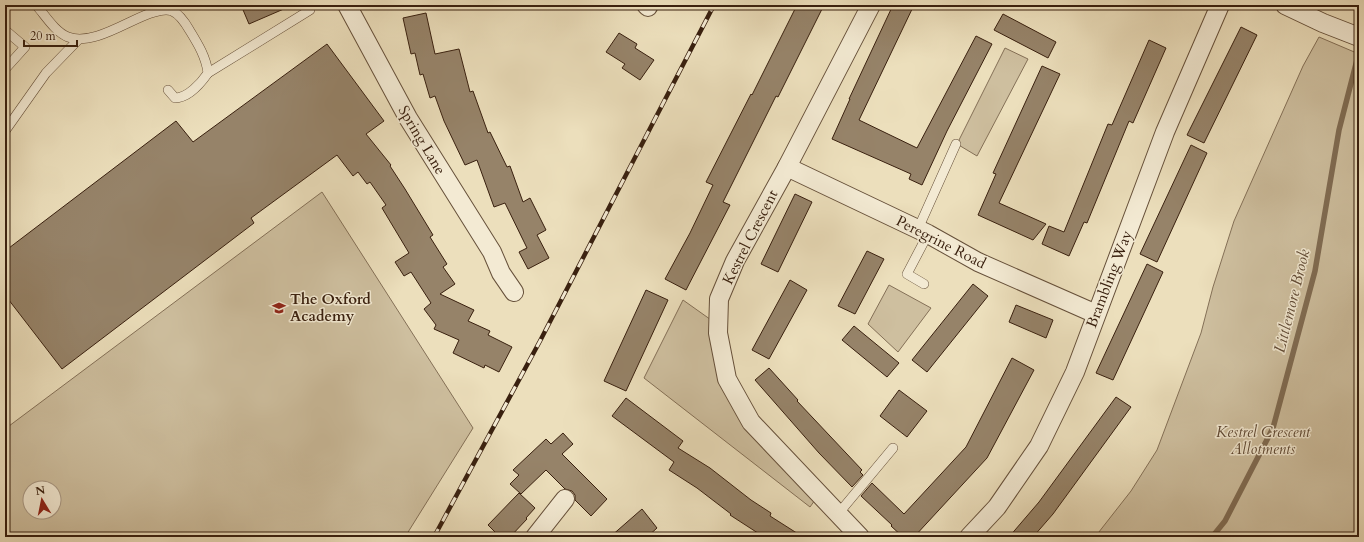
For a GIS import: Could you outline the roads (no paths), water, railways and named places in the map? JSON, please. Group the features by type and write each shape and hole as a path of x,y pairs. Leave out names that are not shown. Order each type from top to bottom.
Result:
{"street":[{"name":"Spring Lane","path":"347,5 408,118 492,252 493,277 514,292"},
{"name":"Kestrel Crescent","path":"860,537 751,422 727,379 718,333 720,299 735,261 787,167 871,5"},
{"name":"Brambling Way","path":"969,537 997,507 1039,446 1075,372 1165,132 1220,5"},
{"path":"1285,5 1323,23 1359,37"},
{"name":"Peregrine Road","path":"787,167 923,232 978,262 1096,314"},
{"path":"535,537 565,498"}],"lane":[{"path":"36,5 60,33 78,40 99,36 167,7 179,16 187,25 202,52 207,64 208,73"},
{"path":"168,90 175,98 180,98 202,81 208,73 310,10"},
{"path":"5,30 25,47 7,68"},
{"path":"5,130 46,73 78,40"},
{"path":"924,284 907,274 956,144"},
{"path":"838,514 893,448"}],"waterway":[{"name":"Littlemore Brook","path":"1212,537 1225,521 1273,428 1315,271 1339,130 1358,56"}],"railway":[{"path":"434,537 540,341 714,5"}],"place":[{"name":"The Oxford Academy","path":"279,308"}],"park label":[{"name":"Kestrel Crescent Allotments","path":"1263,440"}]}
